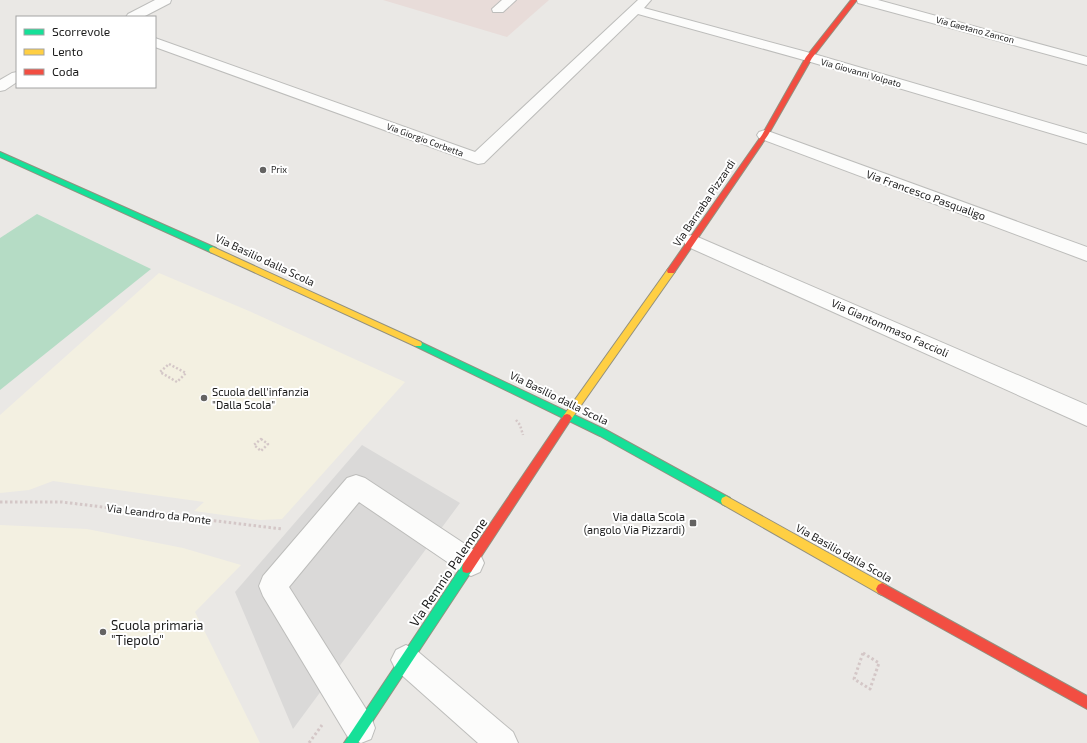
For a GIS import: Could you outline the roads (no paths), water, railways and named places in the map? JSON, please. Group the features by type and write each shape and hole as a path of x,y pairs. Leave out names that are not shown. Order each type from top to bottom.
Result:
{"street":[{"path":"135,16 165,0"},
{"path":"498,9 510,0"},
{"name":"Via Barnaba Pizzardi","path":"568,416 693,241 765,135 809,57 854,0"},
{"name":"Via Gaetano Zancon","path":"863,0 1087,60"},
{"name":"Via Giovanni Volpato","path":"640,5 809,57 1087,138"},
{"name":"Via Giorgio Corbetta","path":"156,42 478,159 640,5"},
{"path":"0,87 16,77"},
{"name":"Via Francesco Pasqualigo","path":"765,135 1087,254"},
{"name":"Via Basilio dalla Scola","path":"0,154 274,277 604,433 1087,703"},
{"name":"Via Giantommaso Faccioli","path":"693,241 1087,416"},
{"name":"Via Remnio Palemone","path":"355,735 568,416"},
{"path":"355,735 273,586 356,486 471,563"},
{"path":"406,660 502,743"}],"place":[{"name":"Prix","path":"263,170"},
{"name":"Scuola dell'infanzia \"Dalla Scola\"","path":"204,398"},
{"name":"Via dalla Scola (angolo Via Pizzardi)","path":"693,523"},
{"name":"Scuola primaria \"Tiepolo\"","path":"103,632"}]}
